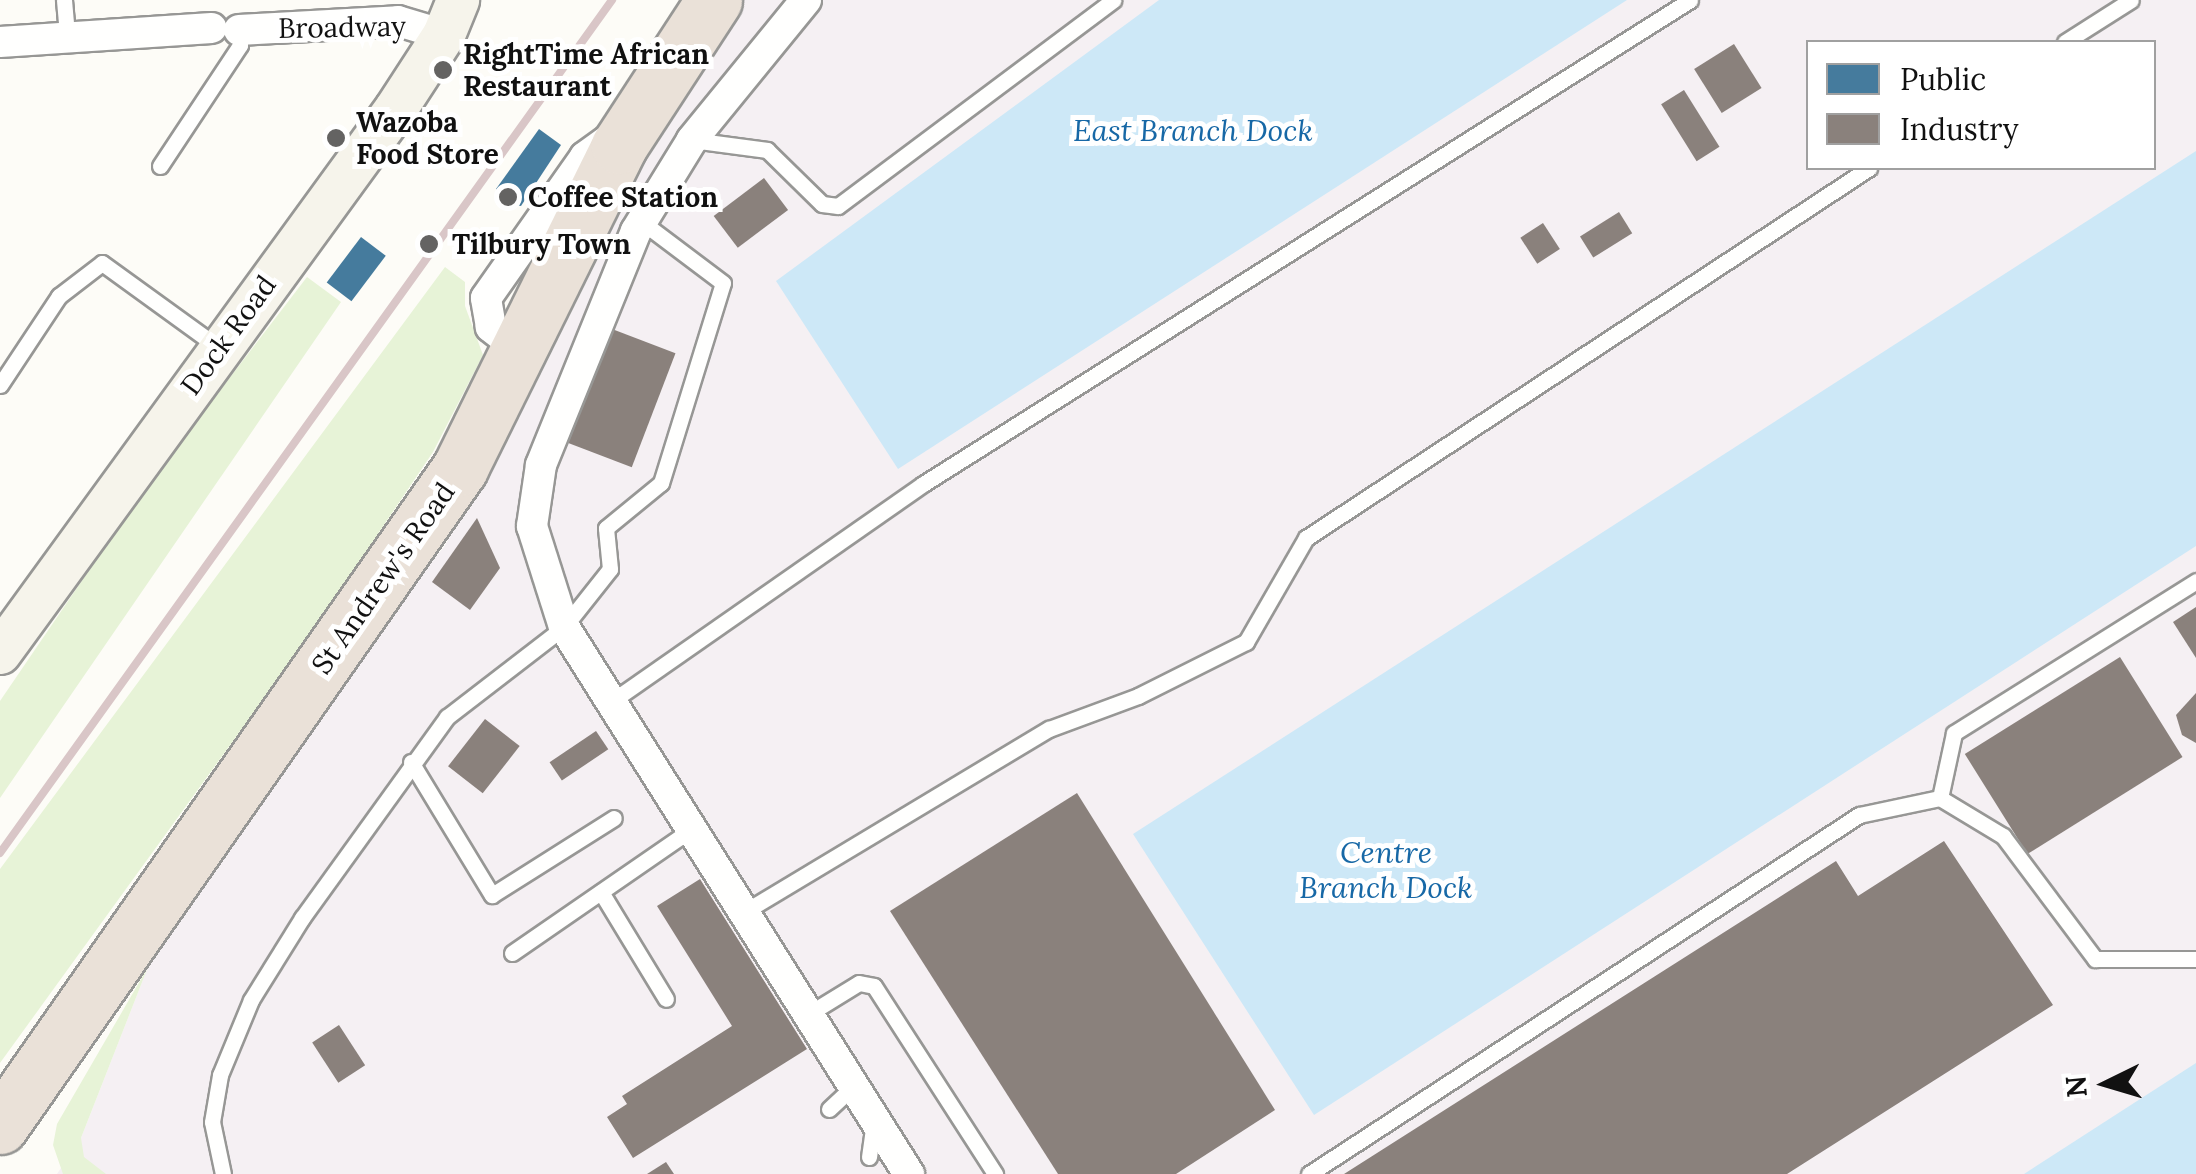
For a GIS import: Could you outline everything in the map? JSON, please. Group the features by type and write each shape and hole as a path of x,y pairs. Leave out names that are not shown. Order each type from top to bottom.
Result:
{"highway":[{"name":"St Andrew's Road","path":"0,1126 460,468 619,146 714,0"}],"street":[{"path":"806,0 692,140 642,222 534,487 535,543 564,628 908,1174"},
{"name":"Broadway","path":"0,42 452,17"},
{"name":"Dock Road","path":"0,653 452,17"}],"lane":[{"path":"64,0 67,37"},
{"path":"692,140 767,150 822,204 838,206 1113,0"},
{"path":"612,702 923,484 1690,0"},
{"path":"2068,40 2132,0"},
{"path":"160,166 240,45 226,29"},
{"path":"744,912 1050,729 1138,696 1246,642 1306,538 1867,170"},
{"path":"223,1174 212,1122 220,1075 251,1000 412,762 447,718 564,628 610,570 606,528 660,484 723,282 642,222"},
{"path":"0,385 58,296 102,264 218,347"},
{"path":"1940,798 1954,733 2196,581"},
{"path":"412,762 492,895 614,818"},
{"path":"1309,1174 1859,816 1940,798 2003,836 2095,959 2196,958"},
{"path":"512,954 692,829"},
{"path":"601,892 666,999"},
{"path":"810,1013 859,983 874,986 995,1174"},
{"path":"828,1109 854,1086"},
{"path":"869,1157 874,1119"}],"shaded area":[{"path":"738,0 2196,0 2196,1174 57,1174 81,1138 148,967 377,627 444,547 530,392 543,343 592,243"}],"green space":[{"path":"445,267 465,282 465,306 483,355 433,452 312,632 0,1063 0,869"},
{"path":"307,277 341,302 0,798 0,701 145,488"},
{"path":"148,967 81,1138 84,1157 106,1174 63,1174 53,1145 57,1124"}],"water":[{"name":"East Branch Dock","path":"1159,0 1627,0 898,469 776,281"},
{"name":"Centre Branch Dock","path":"2196,151 2196,546 1314,1115 1133,834"},
{"path":"2196,1063 2196,1174 2024,1174"}],"building: Public":[{"name":"Tilbury Town","path":"539,129 561,145 521,206 510,204 496,189"},
{"name":"Tilbury Town","path":"361,237 386,256 351,301 327,283"}],"building: Industry":[{"path":"1734,44 1762,88 1722,113 1694,69"},
{"path":"1684,90 1720,147 1697,161 1661,104"},
{"path":"764,178 788,210 738,248 714,216"},
{"path":"1619,212 1632,233 1593,258 1580,236"},
{"path":"1543,223 1560,249 1537,264 1520,238"},
{"path":"612,329 675,353 632,467 568,443"},
{"path":"477,518 500,568 470,610 432,582"},
{"path":"2196,607 2196,658 2173,622"},
{"path":"2120,657 2183,757 2027,854 1965,754"},
{"path":"2196,693 2196,743 2182,735 2176,715"},
{"path":"485,719 520,746 483,793 448,766"},
{"path":"596,731 608,749 562,781 550,762"},
{"path":"1077,793 1275,1110 1176,1174 1058,1174 890,911"},
{"path":"1944,841 2053,1005 1787,1174 1344,1174 1836,861 1858,896"},
{"path":"700,879 807,1049 633,1158 607,1117 627,1104 622,1096 732,1026 657,906"},
{"path":"339,1025 365,1065 338,1083 312,1042"},
{"path":"666,1162 674,1174 647,1174"}],"railway":[{"path":"0,853 612,0"}],"place":[{"name":"RightTime African Restaurant","path":"443,70"},
{"name":"Wazoba Food Store","path":"336,138"},
{"name":"Coffee Station","path":"508,197"},
{"name":"Tilbury Town","path":"429,244"}]}
